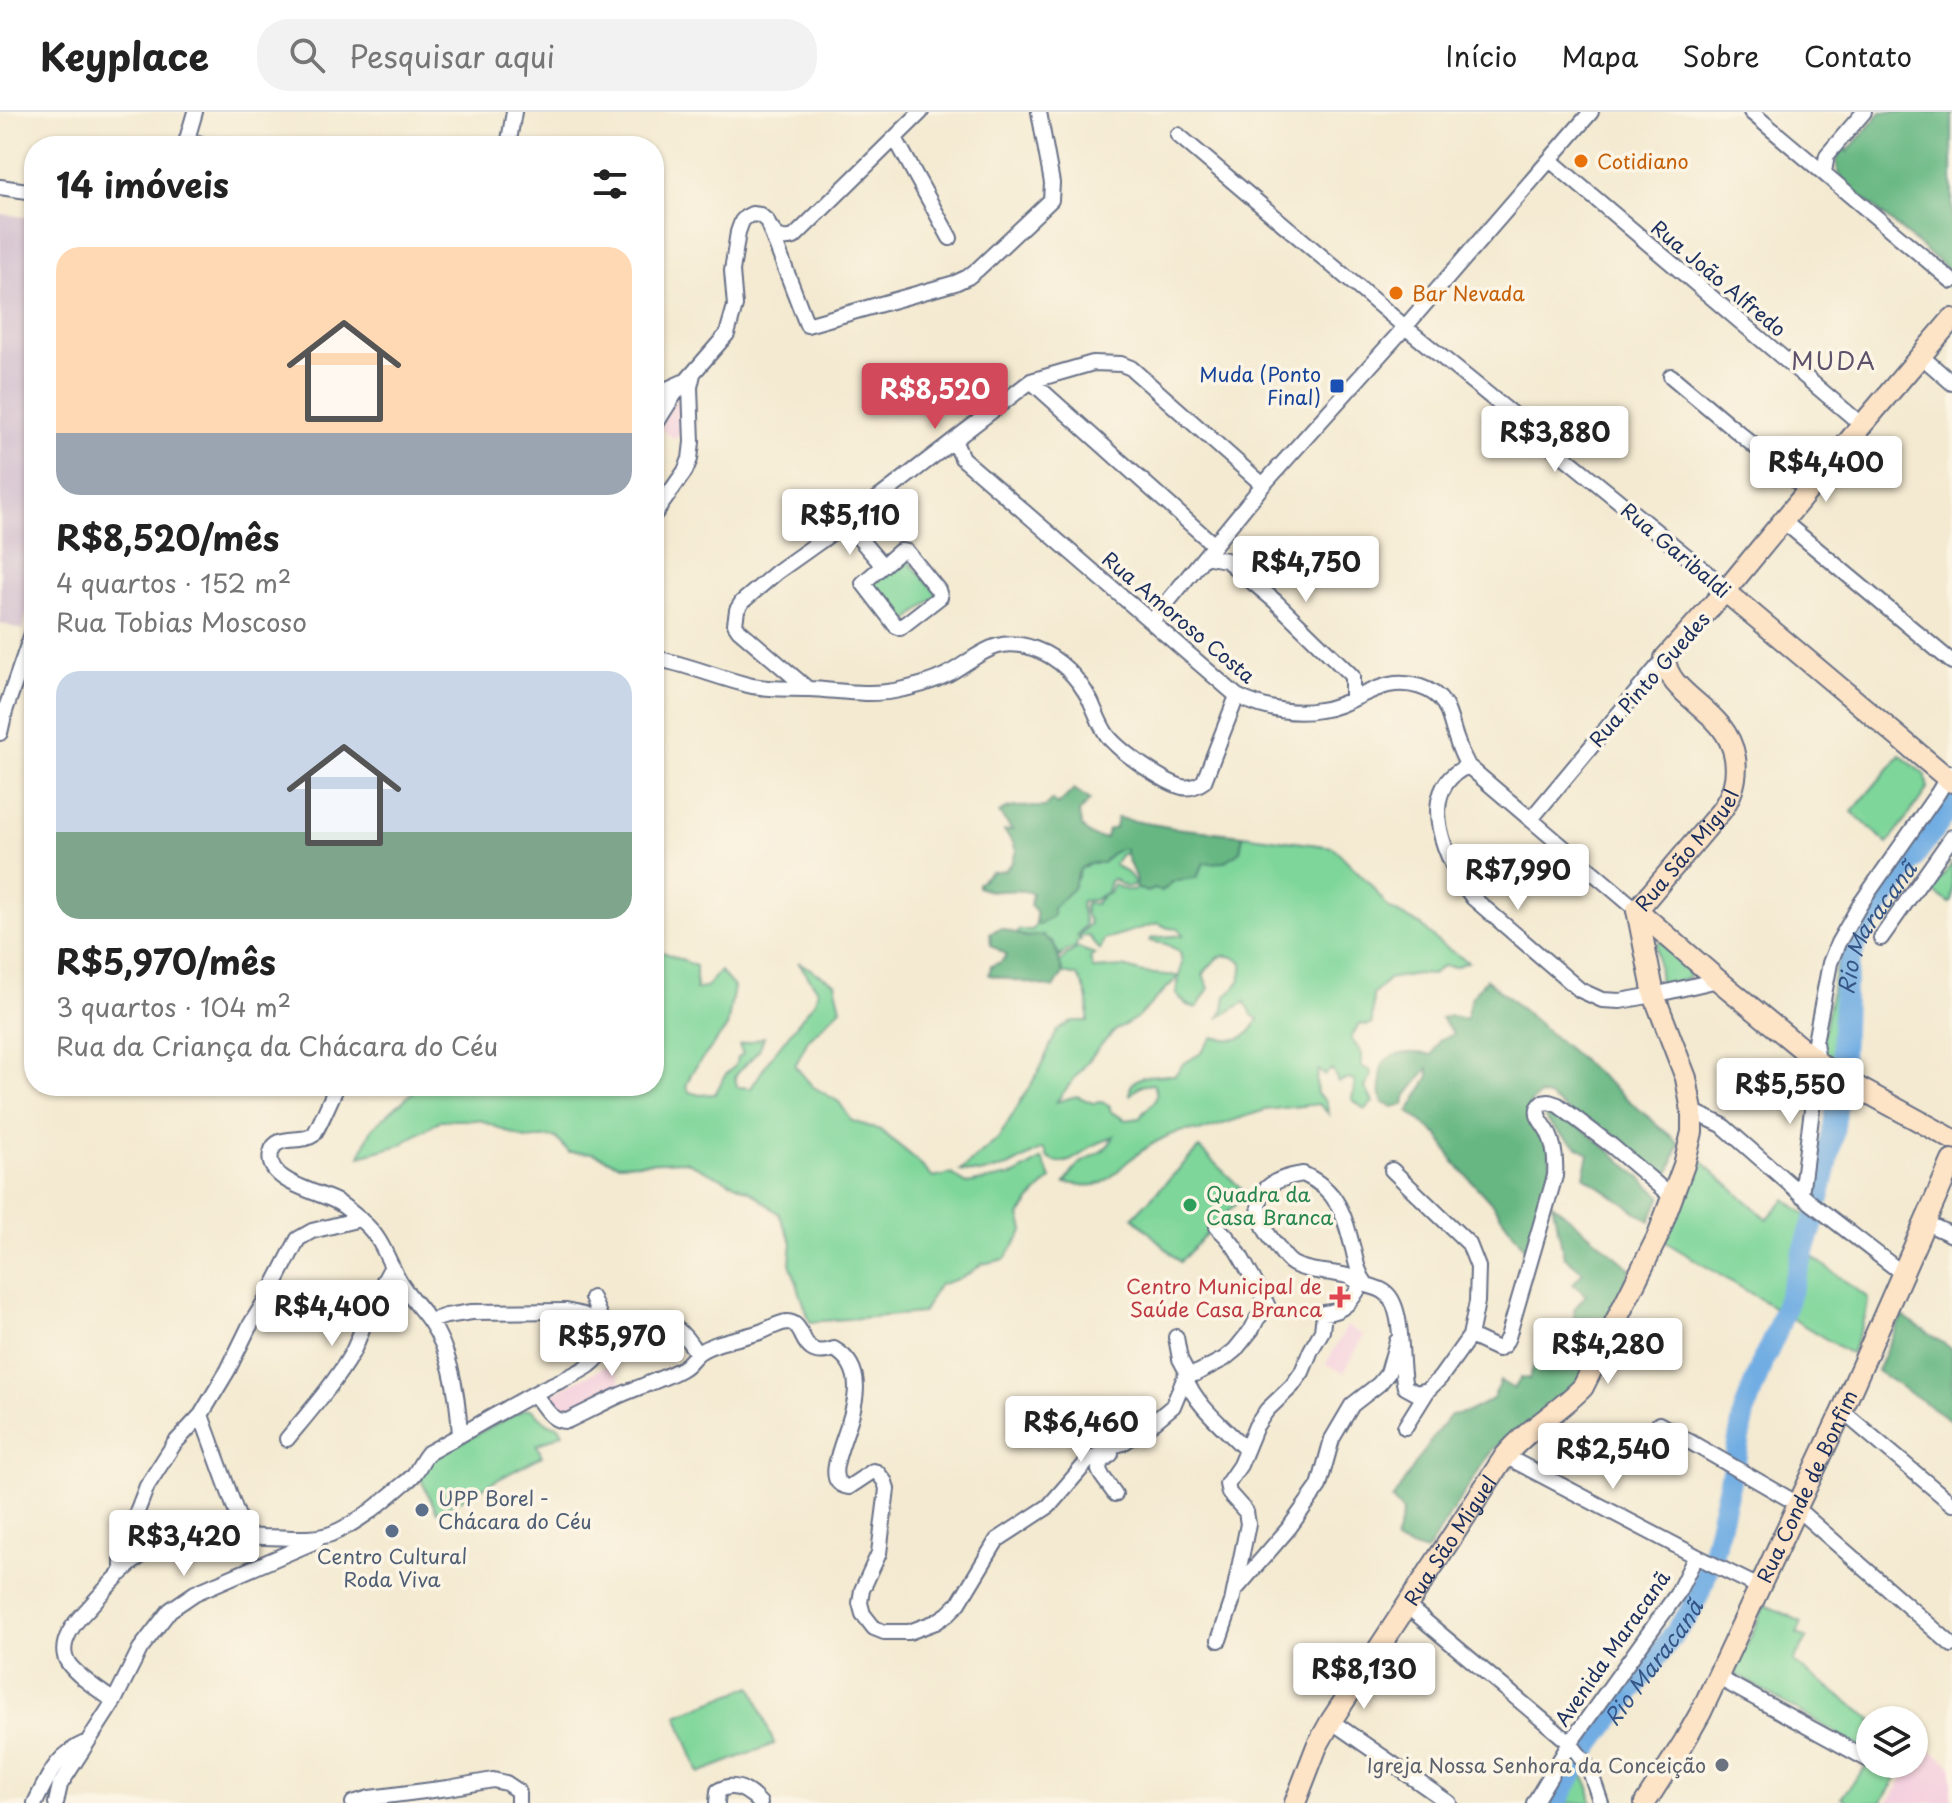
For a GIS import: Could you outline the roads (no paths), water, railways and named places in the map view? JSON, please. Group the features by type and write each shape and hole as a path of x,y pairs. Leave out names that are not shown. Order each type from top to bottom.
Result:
{"street":[{"path":"188,136 195,112"},
{"path":"510,136 514,112"},
{"path":"664,413 688,378 727,334 735,306 732,271 742,221 752,214 764,218 781,239 794,237 921,112"},
{"path":"764,218 807,325 955,283 978,269 1051,200 1052,183 1039,112"},
{"path":"1152,621 1263,485 1591,112"},
{"path":"1751,112 1952,281"},
{"path":"1824,172 1827,155 1864,112"},
{"name":"Rua Garibaldi","path":"1178,135 1405,327 1727,589 1732,597 1950,776"},
{"path":"895,138 950,238"},
{"name":"Rua João Alfredo","path":"1550,160 1862,425"},
{"path":"0,187 24,191"},
{"name":"Rua Pinto Guedes","path":"1531,819 1952,319"},
{"path":"1921,356 1952,383"},
{"path":"808,689 739,630 735,616 742,602 777,572 1031,381 1093,363 1121,364 1131,368 1263,485"},
{"path":"1671,376 1808,491"},
{"path":"664,390 688,378"},
{"path":"664,501 690,459 692,442 688,378"},
{"path":"1031,381 1209,550 1226,560 1275,601 1352,676 1352,699"},
{"name":"Rua Amoroso Costa","path":"954,440 962,458 1237,696 1286,711 1318,711 1389,685 1423,687 1435,693 1444,704 1468,766"},
{"path":"1783,521 1952,662"},
{"path":"846,523 882,565"},
{"path":"900,551 907,552 938,590 940,597 903,627 896,626 863,583 882,565 900,551"},
{"path":"664,661 751,686 891,692 946,675 977,653 990,648 1004,645 1034,648 1050,655 1075,677 1115,744 1156,774 1184,788 1204,781 1237,696"},
{"path":"0,733 3,710 24,654"},
{"name":"Rua São Miguel","path":"1295,1803 1317,1746 1331,1721 1505,1456 1523,1436 1583,1387 1657,1238 1684,1165 1692,1132 1686,1078 1654,995 1637,910 1721,811 1735,784 1736,768 1734,752 1721,725 1672,681 1665,658"},
{"path":"1718,980 1620,1001 1602,1000 1580,990 1473,898 1460,880 1441,832 1438,809 1441,791 1449,779 1468,766 1824,1068 1952,1139"},
{"path":"1805,1198 1824,1068 1815,1042 1828,972 1838,943 1861,903 1950,776"},
{"path":"1881,938 1952,837"},
{"path":"332,1096 315,1134 280,1141 272,1148 273,1167 285,1180 339,1203 374,1232 404,1289 430,1321 438,1338 450,1369 460,1435"},
{"path":"1470,1336 1498,1349 1508,1337 1555,1176 1553,1146 1538,1114 1542,1103 1558,1105 1672,1197"},
{"path":"1692,1111 1722,1125 1824,1214 1902,1273"},
{"name":"Rua Conde de Bonfim","path":"1645,1803 1684,1742 1717,1677 1842,1411 1952,1161"},
{"path":"1392,1170 1469,1244 1478,1267 1477,1302 1470,1336 1428,1390 1405,1427"},
{"path":"1364,1284 1344,1216 1322,1184 1303,1174 1274,1182 1266,1188 1258,1205 1263,1224 1285,1257 1292,1264 1350,1276 1364,1284 1385,1292 1394,1303 1405,1387 1416,1393 1428,1390"},
{"path":"122,1573 122,1556 147,1486 174,1444 201,1415 298,1239 312,1231 360,1219"},
{"path":"1926,1223 1952,1235"},
{"path":"1186,1374 1195,1374 1224,1359 1243,1342 1268,1307 1232,1240 1217,1227"},
{"path":"287,1439 351,1354 372,1301 392,1266"},
{"path":"1232,1602 1246,1537 1247,1517 1243,1507 1229,1493 1227,1484 1240,1465 1256,1426 1302,1372 1322,1331 1324,1313 1345,1306 1364,1284"},
{"path":"592,1298 609,1329"},
{"path":"430,1321 472,1312 566,1311 583,1315 609,1329 653,1318 681,1331 697,1354"},
{"path":"534,1394 551,1415 559,1421 567,1421 679,1370 709,1347 787,1322 792,1324 810,1349 818,1353 834,1349 843,1354 852,1365 856,1397 834,1475 839,1484 849,1487 873,1471 885,1482 887,1489 879,1553 862,1590 860,1603 863,1614 874,1628 897,1633 921,1629 948,1614 959,1603 997,1540 1049,1506 1087,1462 1112,1446 1123,1443"},
{"path":"56,1803 60,1785 114,1701 140,1649 170,1610 195,1593 328,1535 380,1505 415,1474 428,1453 588,1366 597,1359 609,1329"},
{"path":"1219,1640 1235,1590 1289,1528 1319,1486 1332,1439 1352,1405 1388,1373 1400,1333"},
{"path":"1176,1337 1190,1389 1246,1450"},
{"path":"1115,1494 1099,1470 1100,1463 1173,1406 1186,1374"},
{"path":"1842,1411 1952,1504"},
{"path":"201,1415 245,1536"},
{"path":"1659,1424 1797,1506 1952,1645"},
{"path":"1505,1456 1759,1587"},
{"path":"114,1701 70,1665 65,1656 65,1641 79,1618 144,1554 174,1538 245,1536 298,1539 328,1535"},
{"name":"Avenida Maracanã","path":"1534,1803 1578,1753 1664,1613 1706,1561"},
{"path":"1407,1606 1578,1753 1592,1775 1601,1803"},
{"path":"1717,1677 1856,1753"},
{"path":"1331,1721 1449,1803"},
{"path":"35,1803 60,1758 87,1742"},
{"path":"353,1803 493,1780 506,1783 518,1791 518,1803"},
{"path":"717,1803 718,1791 726,1786 739,1787 760,1803"}],"waterway":[{"name":"Rio Maracanã","path":"1842,1065 1844,993 1849,963 1860,932 1952,805"},
{"name":"Rio Maracanã","path":"1819,1198 1831,1144 1838,1089"},
{"name":"Rio Maracanã","path":"1765,1357 1777,1331 1814,1221"},
{"name":"Rio Maracanã","path":"1734,1465 1744,1413 1763,1360"},
{"name":"Rio Maracanã","path":"1712,1557 1732,1472"},
{"name":"Rio Maracanã","path":"1589,1747 1688,1615 1707,1570"},
{"name":"Rio Maracanã","path":"1556,1803 1575,1769"}],"place":[{"name":"Cotidiano","path":"1581,161"},
{"name":"Bar Nevada","path":"1396,293"},
{"name":"Muda (Ponto Final)","path":"1337,386"},
{"name":"Quadra da Casa Branca","path":"1190,1205"},
{"name":"Centro Municipal de Saúde Casa Branca","path":"1340,1297"},
{"name":"UPP Borel - Chácara do Céu","path":"422,1510"},
{"name":"Centro Cultural Roda Viva","path":"392,1531"},
{"name":"Igreja Nossa Senhora da Conceição","path":"1722,1765"}],"district":[{"name":"MUDA","path":"1834,360"}]}
